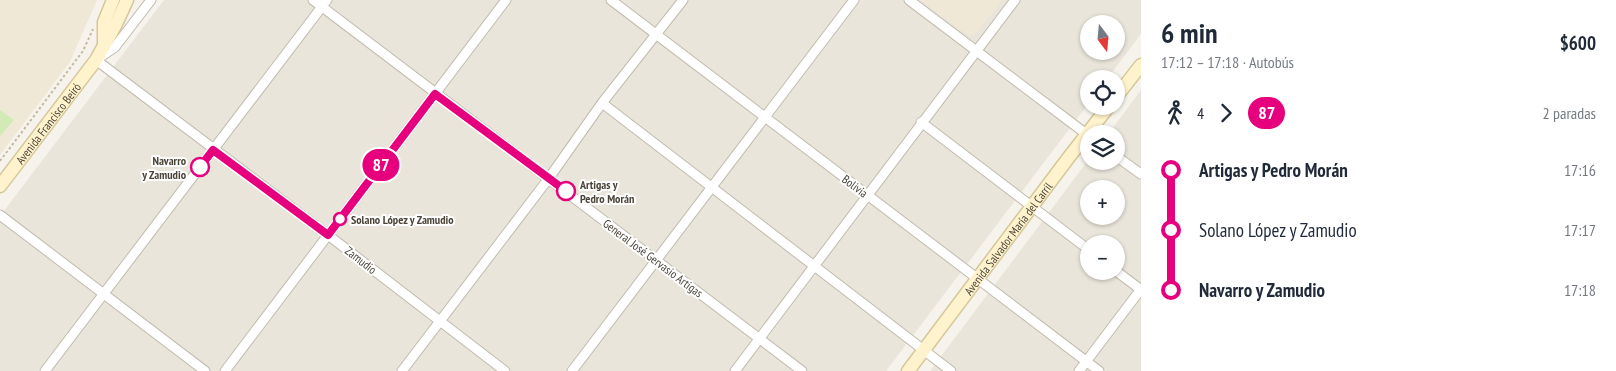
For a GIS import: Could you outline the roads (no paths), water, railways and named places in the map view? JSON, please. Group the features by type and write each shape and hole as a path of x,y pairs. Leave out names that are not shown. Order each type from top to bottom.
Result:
{"main road":[{"path":"104,46 104,22 112,0"},
{"name":"Avenida Francisco Beiró","path":"0,186 96,60 127,0"},
{"path":"1125,85 1141,64"},
{"name":"Avenida Salvador María del Carril","path":"908,371 1080,146"}],"street":[{"name":"Avenida Francisco Beiró","path":"96,60 115,47 151,0"},
{"name":"General José Gervasio Artigas","path":"313,0 325,3 435,94 549,178 802,371"},
{"path":"226,371 506,0"},
{"name":"Bolivia","path":"611,0 1099,371"},
{"path":"402,371 549,178 602,103 683,0"},
{"path":"572,371 854,0"},
{"path":"909,0 1080,130"},
{"path":"735,371 1014,0"},
{"path":"45,371 325,3"},
{"name":"Zamudio","path":"96,60 505,371"},
{"path":"602,103 951,371"},
{"path":"921,122 1080,243"},
{"path":"1125,162 1141,174"},
{"path":"0,215 205,371"},
{"path":"1080,371 1141,289 1125,277"}],"place":[{"name":"Navarro y Zamudio","path":"200,167"},
{"name":"Artigas y Pedro Morán","path":"566,191"},
{"name":"Solano López y Zamudio","path":"340,219"}]}
